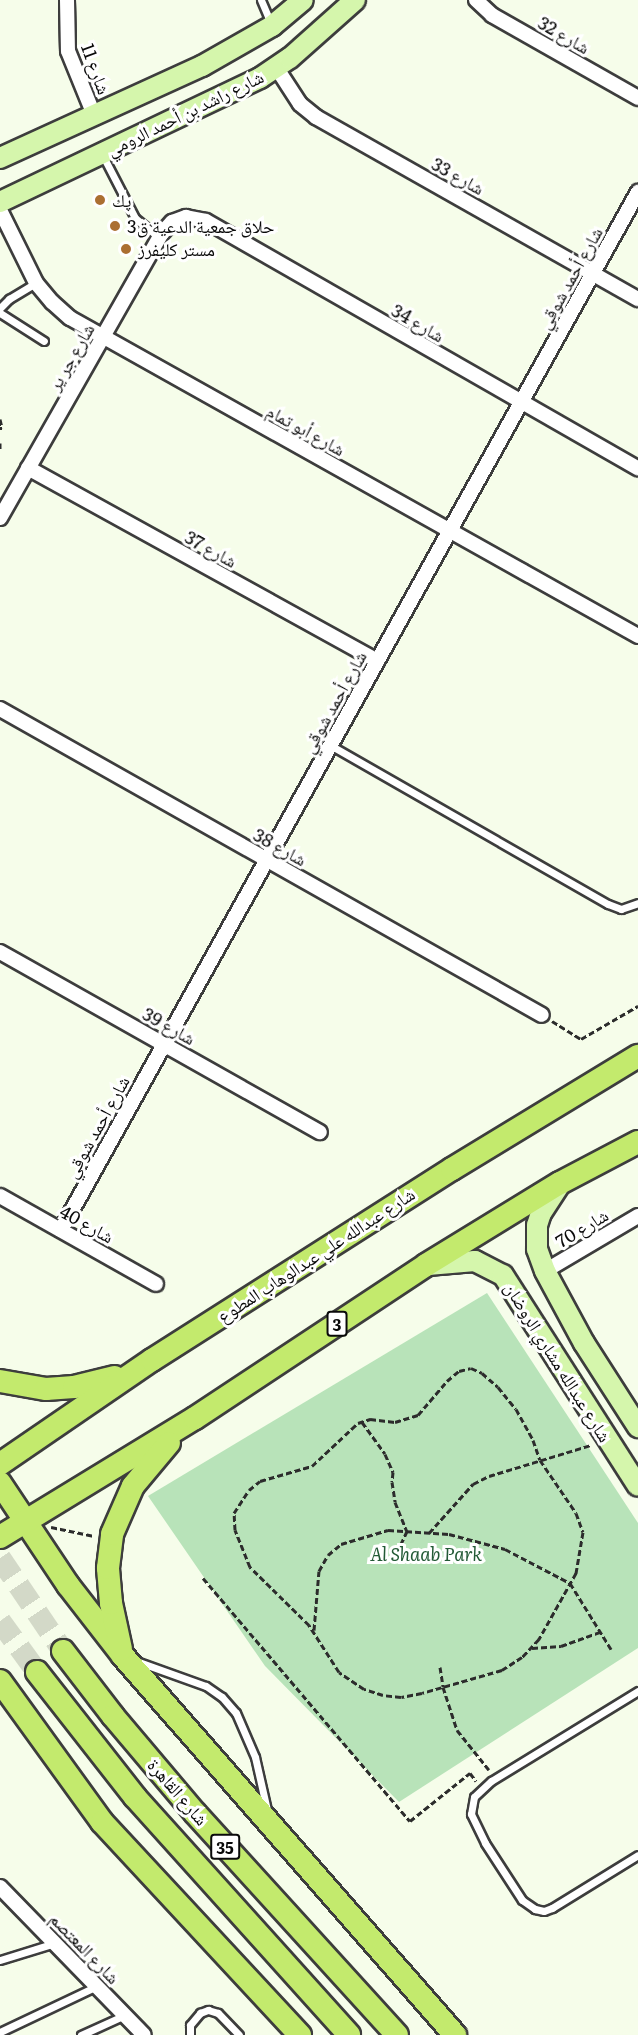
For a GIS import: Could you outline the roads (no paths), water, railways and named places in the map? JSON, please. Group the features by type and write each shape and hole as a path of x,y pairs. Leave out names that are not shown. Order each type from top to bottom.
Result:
{"main road":[{"name":"شارع عبدالله علي عبدالوهاب المطوع","path":"0,1464 152,1360 452,1169 638,1056"},
{"name":"3","path":"0,1537 195,1418 426,1265 560,1183 638,1142"},
{"path":"0,1381 46,1389 74,1387 127,1373 152,1360"},
{"path":"123,1656 111,1603 108,1568 111,1539 118,1517 142,1474 195,1418"},
{"path":"0,1483 123,1656 270,1827 455,2035"},
{"name":"شارع القاهرة","path":"63,1651 113,1716 195,1813 397,2035"},
{"name":"شارع القاهرة","path":"37,1672 135,1797 348,2035"},
{"path":"0,1681 22,1715 102,1822 300,2035"},
{"path":"0,1698 22,1715"}],"street":[{"name":"شارع 11","path":"67,0 68,51 94,115"},
{"name":"شارع راشد بن أحمد الرومي","path":"2,153 94,115 202,66 272,26 303,0"},
{"name":"شارع راشد بن أحمد الرومي","path":"0,202 243,87 303,48 355,0"},
{"name":"شارع 32","path":"476,0 492,15 638,98"},
{"name":"شارع 33","path":"276,67 300,104 316,117 638,299"},
{"name":"شارع أحمد شوقي","path":"61,1230 638,192"},
{"name":"شارع أبو تمام","path":"0,210 36,283 61,310 103,337 638,636"},
{"name":"شارع 34","path":"178,219 192,217 206,221 638,468"},
{"name":"شارع جر ير","path":"0,518 160,238 167,227 178,219"},
{"name":"شارع 37","path":"28,468 377,662"},
{"name":"شارع 38","path":"0,709 542,1015"},
{"name":"شارع 39","path":"0,951 320,1132"},
{"name":"شارع عبدالله مشاري الروضان","path":"560,1183 541,1213 537,1225 537,1249 584,1343 638,1427"},
{"name":"شارع 40","path":"0,1196 156,1284"},
{"name":"شارع 70","path":"546,1271 638,1216"},
{"name":"شارع عبدالله مشاري الروضان","path":"426,1265 464,1260 494,1269 510,1283 607,1441 638,1486"},
{"path":"553,1353 566,1340 584,1343"},
{"name":"شارع المعتصم","path":"0,1887 144,2035"}],"lane":[{"path":"261,0 263,11 272,26"},
{"path":"101,154 135,218 160,238"},
{"path":"0,308 9,299 36,283"},
{"path":"0,313 45,341"},
{"path":"330,745 608,904 621,909 638,903"},
{"path":"123,1656 206,1686 222,1696 236,1713 255,1757 270,1827"},
{"path":"638,1691 495,1778 482,1789 471,1805 473,1821 522,1900 535,1909 544,1911 552,1908 638,1855"},
{"path":"0,1960 55,1943"},
{"path":"0,2032 97,1986"},
{"path":"190,2035 190,2025 200,2013 208,2010 218,2013 238,2035"},
{"path":"81,2035 125,2015"}],"tunnel":[{"path":"0,1558 63,1651"},
{"path":"0,1621 37,1672"}],"place":[{"name":"پك","path":"100,200"},
{"name":"حلاق جمعية الدعية ق3","path":"115,226"},
{"name":"مستر كليفرز","path":"126,249"}],"park label":[{"name":"Al Shaab Park","path":"426,1554"}]}
